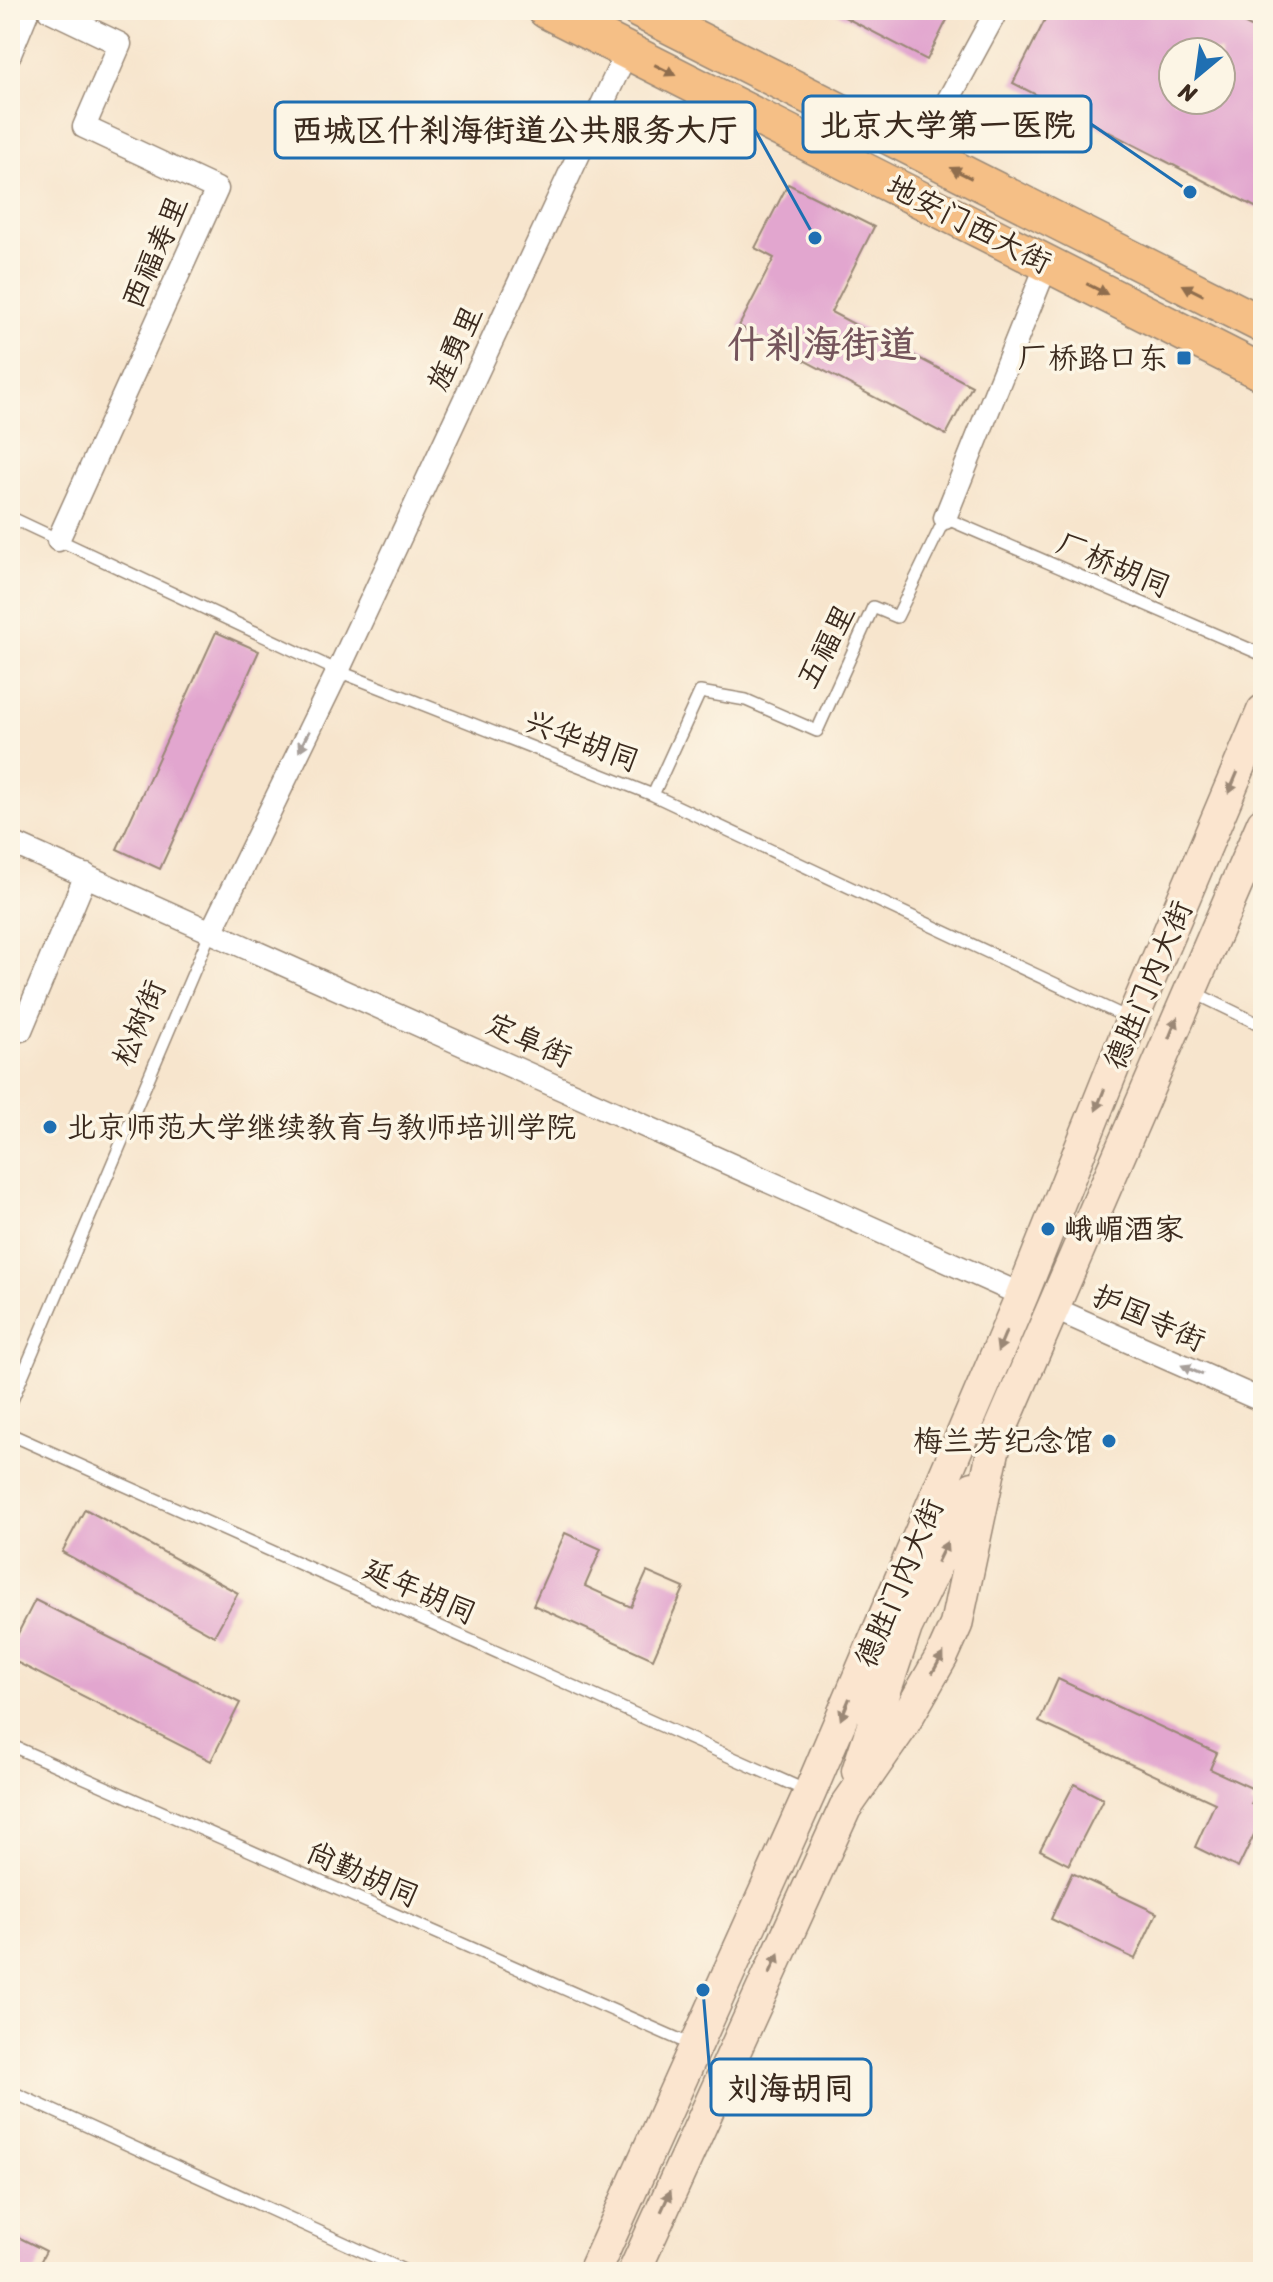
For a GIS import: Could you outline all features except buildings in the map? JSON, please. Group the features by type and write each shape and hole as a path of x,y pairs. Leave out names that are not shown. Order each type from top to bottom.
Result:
{"main road":[{"name":"地安门西大街","path":"546,10 1263,373"},
{"name":"地安门西大街","path":"639,10 1263,325"},
{"name":"德胜门内大街","path":"594,2272 810,1792 1022,1295 1132,1020 1263,711"},
{"name":"德胜门内大街","path":"634,2272 845,1808 906,1627 1055,1309 1263,823"},
{"path":"1060,1199 1096,1215"},
{"path":"1022,1295 1055,1309"},
{"path":"965,1428 995,1442"},
{"name":"德胜门内大街","path":"845,1808 902,1726 956,1625 995,1442"}],"street":[{"path":"10,54 28,10"},
{"name":"西福寿里","path":"49,10 120,44 84,127 217,189 58,540"},
{"path":"920,152 997,10"},
{"name":"旌勇里","path":"338,671 627,51"},
{"name":"五福里","path":"945,518 1047,264"},
{"name":"松树街","path":"212,930 338,671"},
{"name":"定阜街","path":"10,842 1022,1295"},
{"path":"10,1032 21,1030 86,875"},
{"name":"护国寺街","path":"1055,1309 1263,1401"}],"lane":[{"name":"兴华胡同","path":"10,517 338,671 653,795 1132,1020"},
{"name":"厂桥胡同","path":"945,518 1263,655"},
{"name":"五福里","path":"653,795 700,692 746,700 817,731 873,607 897,617 945,518"},
{"name":"松树街","path":"10,1405 212,930"},
{"path":"1189,990 1263,1026"},
{"name":"延年胡同","path":"10,1434 810,1792"},
{"name":"尚勤胡同","path":"10,1745 696,2046"},
{"path":"10,2091 408,2272"}],"place":[{"name":"北京大学第一医院","path":"1190,192"},
{"name":"西城区什刹海街道公共服务大厅","path":"815,238"},
{"name":"厂桥路口东","path":"1184,358"},
{"name":"北京师范大学继续教育与教师培训学院","path":"50,1127"},
{"name":"峨嵋酒家","path":"1048,1229"},
{"name":"梅兰芳纪念馆","path":"1109,1441"},
{"name":"刘海胡同","path":"703,1990"}],"district":[{"name":"什刹海街道","path":"822,344"}]}
